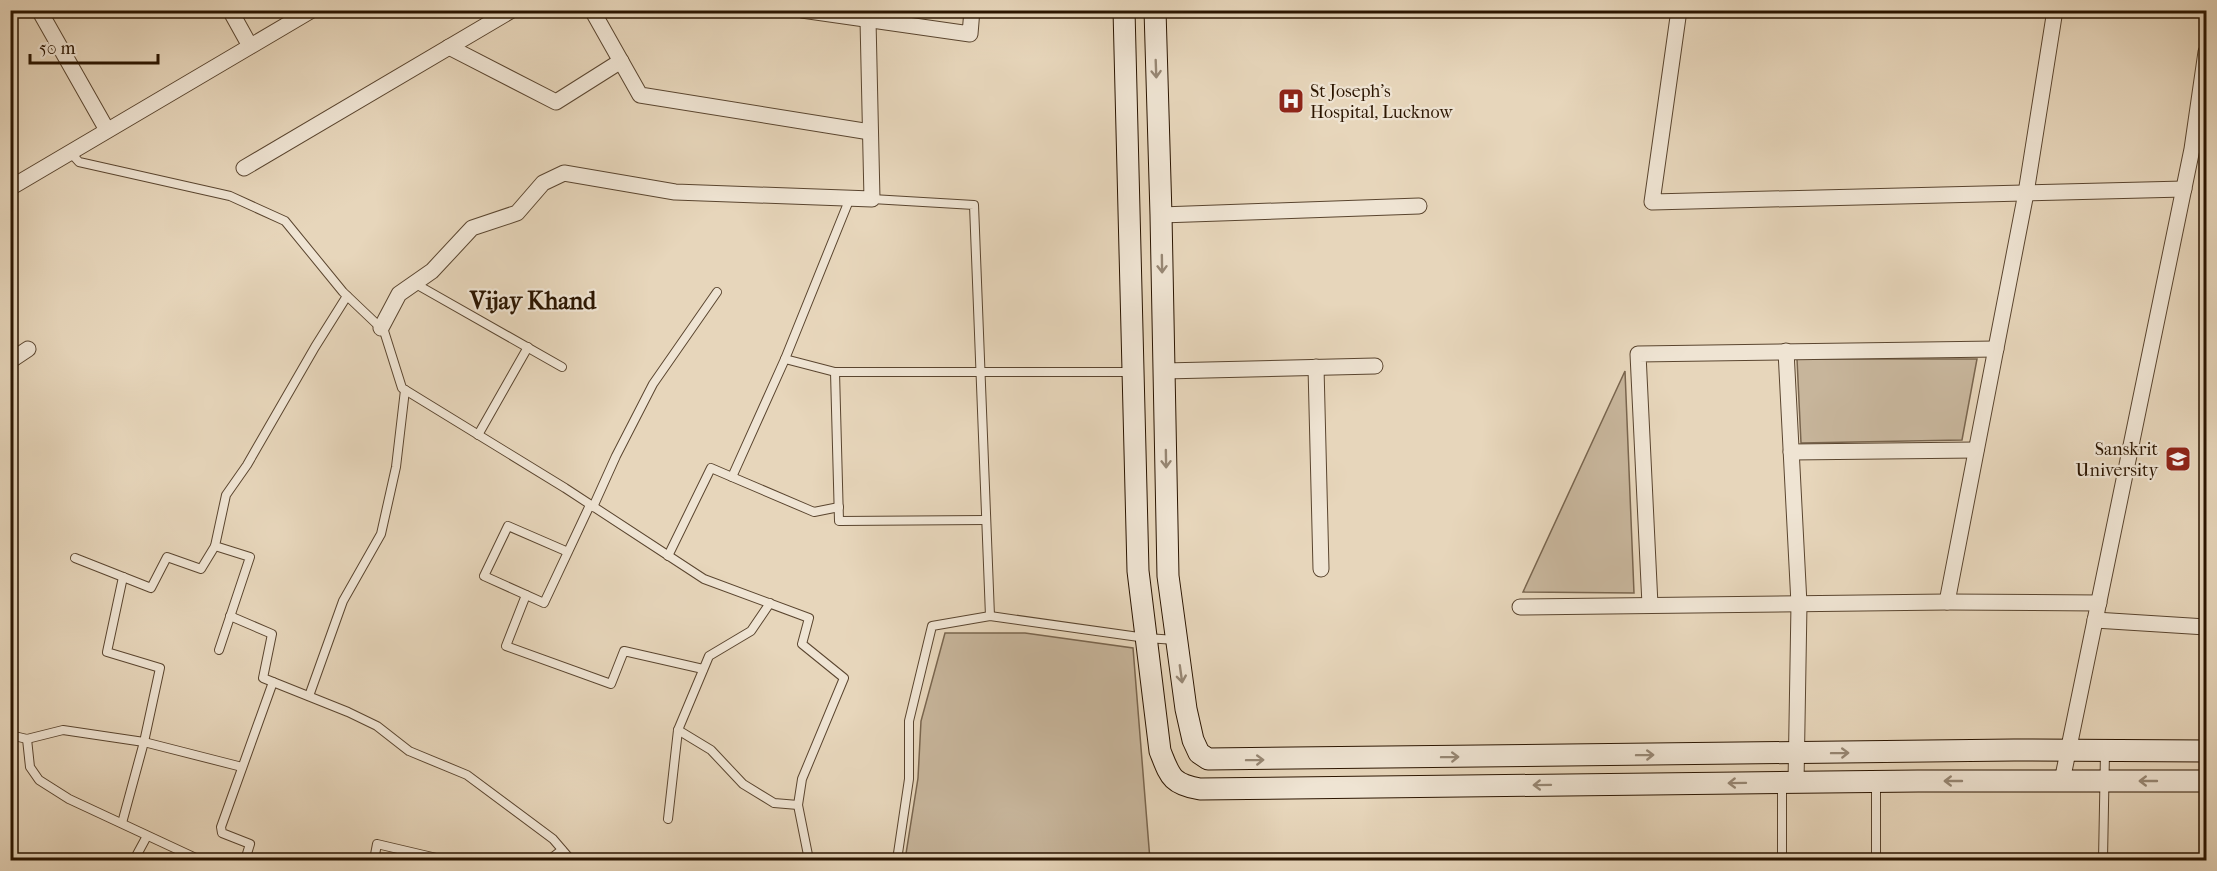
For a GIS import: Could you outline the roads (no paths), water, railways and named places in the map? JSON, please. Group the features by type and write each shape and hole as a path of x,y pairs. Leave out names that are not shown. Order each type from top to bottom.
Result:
{"street":[{"path":"39,10 107,130"},
{"path":"230,10 250,46"},
{"path":"10,188 312,10"},
{"path":"244,168 512,10"},
{"path":"802,10 970,34 972,10"},
{"path":"1124,10 1138,572 1160,751 1170,776 1182,786 1200,789 2206,781"},
{"path":"1155,10 1168,576 1186,709 1198,753 1208,759 2206,751"},
{"path":"1679,10 1652,202 2184,189"},
{"path":"1947,602 2026,193 2055,10"},
{"path":"594,11 640,95 870,132"},
{"path":"381,328 399,294 432,271 472,228 517,213 543,183 564,173 675,192 872,199 868,20"},
{"path":"449,47 556,102 621,61"},
{"path":"2062,781 2184,189 2197,142 2206,52"},
{"path":"1161,216 1419,206"},
{"path":"10,361 28,349"},
{"path":"1650,605 1638,354 1996,349"},
{"path":"1786,351 1799,604 1796,753 1789,783"},
{"path":"1164,370 1375,366"},
{"path":"1316,367 1321,569"},
{"path":"1791,452 1976,450"},
{"path":"1520,607 1947,602 2099,603"},
{"path":"2095,620 2206,627"}],"lane":[{"path":"70,152 79,162 230,196 285,221 347,296 384,332 402,388 592,506 704,579 809,618 802,644 844,678 802,779 798,806 809,861"},
{"path":"732,477 785,359 850,198"},
{"path":"872,199 974,205 990,616"},
{"path":"414,283 562,367"},
{"path":"568,552 508,526 484,576 544,603 653,384 717,292"},
{"path":"75,558 151,588 166,556 201,569 215,546 226,495 247,465 347,296"},
{"path":"478,435 528,347"},
{"path":"785,359 835,372 1133,372"},
{"path":"835,372 839,521 986,520"},
{"path":"309,696 343,601 381,534 396,468 405,390"},
{"path":"668,556 711,468 814,512 839,507"},
{"path":"215,546 250,557 219,650"},
{"path":"122,824 144,742 160,668 106,652 123,577"},
{"path":"526,595 506,646 611,684 624,651 703,669"},
{"path":"668,819 678,730 709,656 751,631 770,603"},
{"path":"230,616 272,634 263,678 377,726 409,751 466,775 553,839 571,861"},
{"path":"897,861 909,779 909,721 932,626 990,616 1146,638 1177,640"},
{"path":"245,861 250,844 222,833 221,827 273,682"},
{"path":"10,735 27,739 63,730 144,742 242,767"},
{"path":"678,730 711,750 743,784 774,804 798,806"},
{"path":"27,739 30,767 39,780 69,799 200,861"},
{"path":"2103,861 2105,751"},
{"path":"1876,782 1876,861"},
{"path":"1782,861 1789,783"},
{"path":"134,861 147,836"},
{"path":"374,861 377,844 445,861"},
{"path":"549,861 562,850"}],"place":[{"name":"St Joseph's Hospital, Lucknow","path":"1291,101"},
{"name":"Sanskrit University","path":"2178,459"}],"district":[{"name":"Vijay Khand","path":"533,301"}]}
